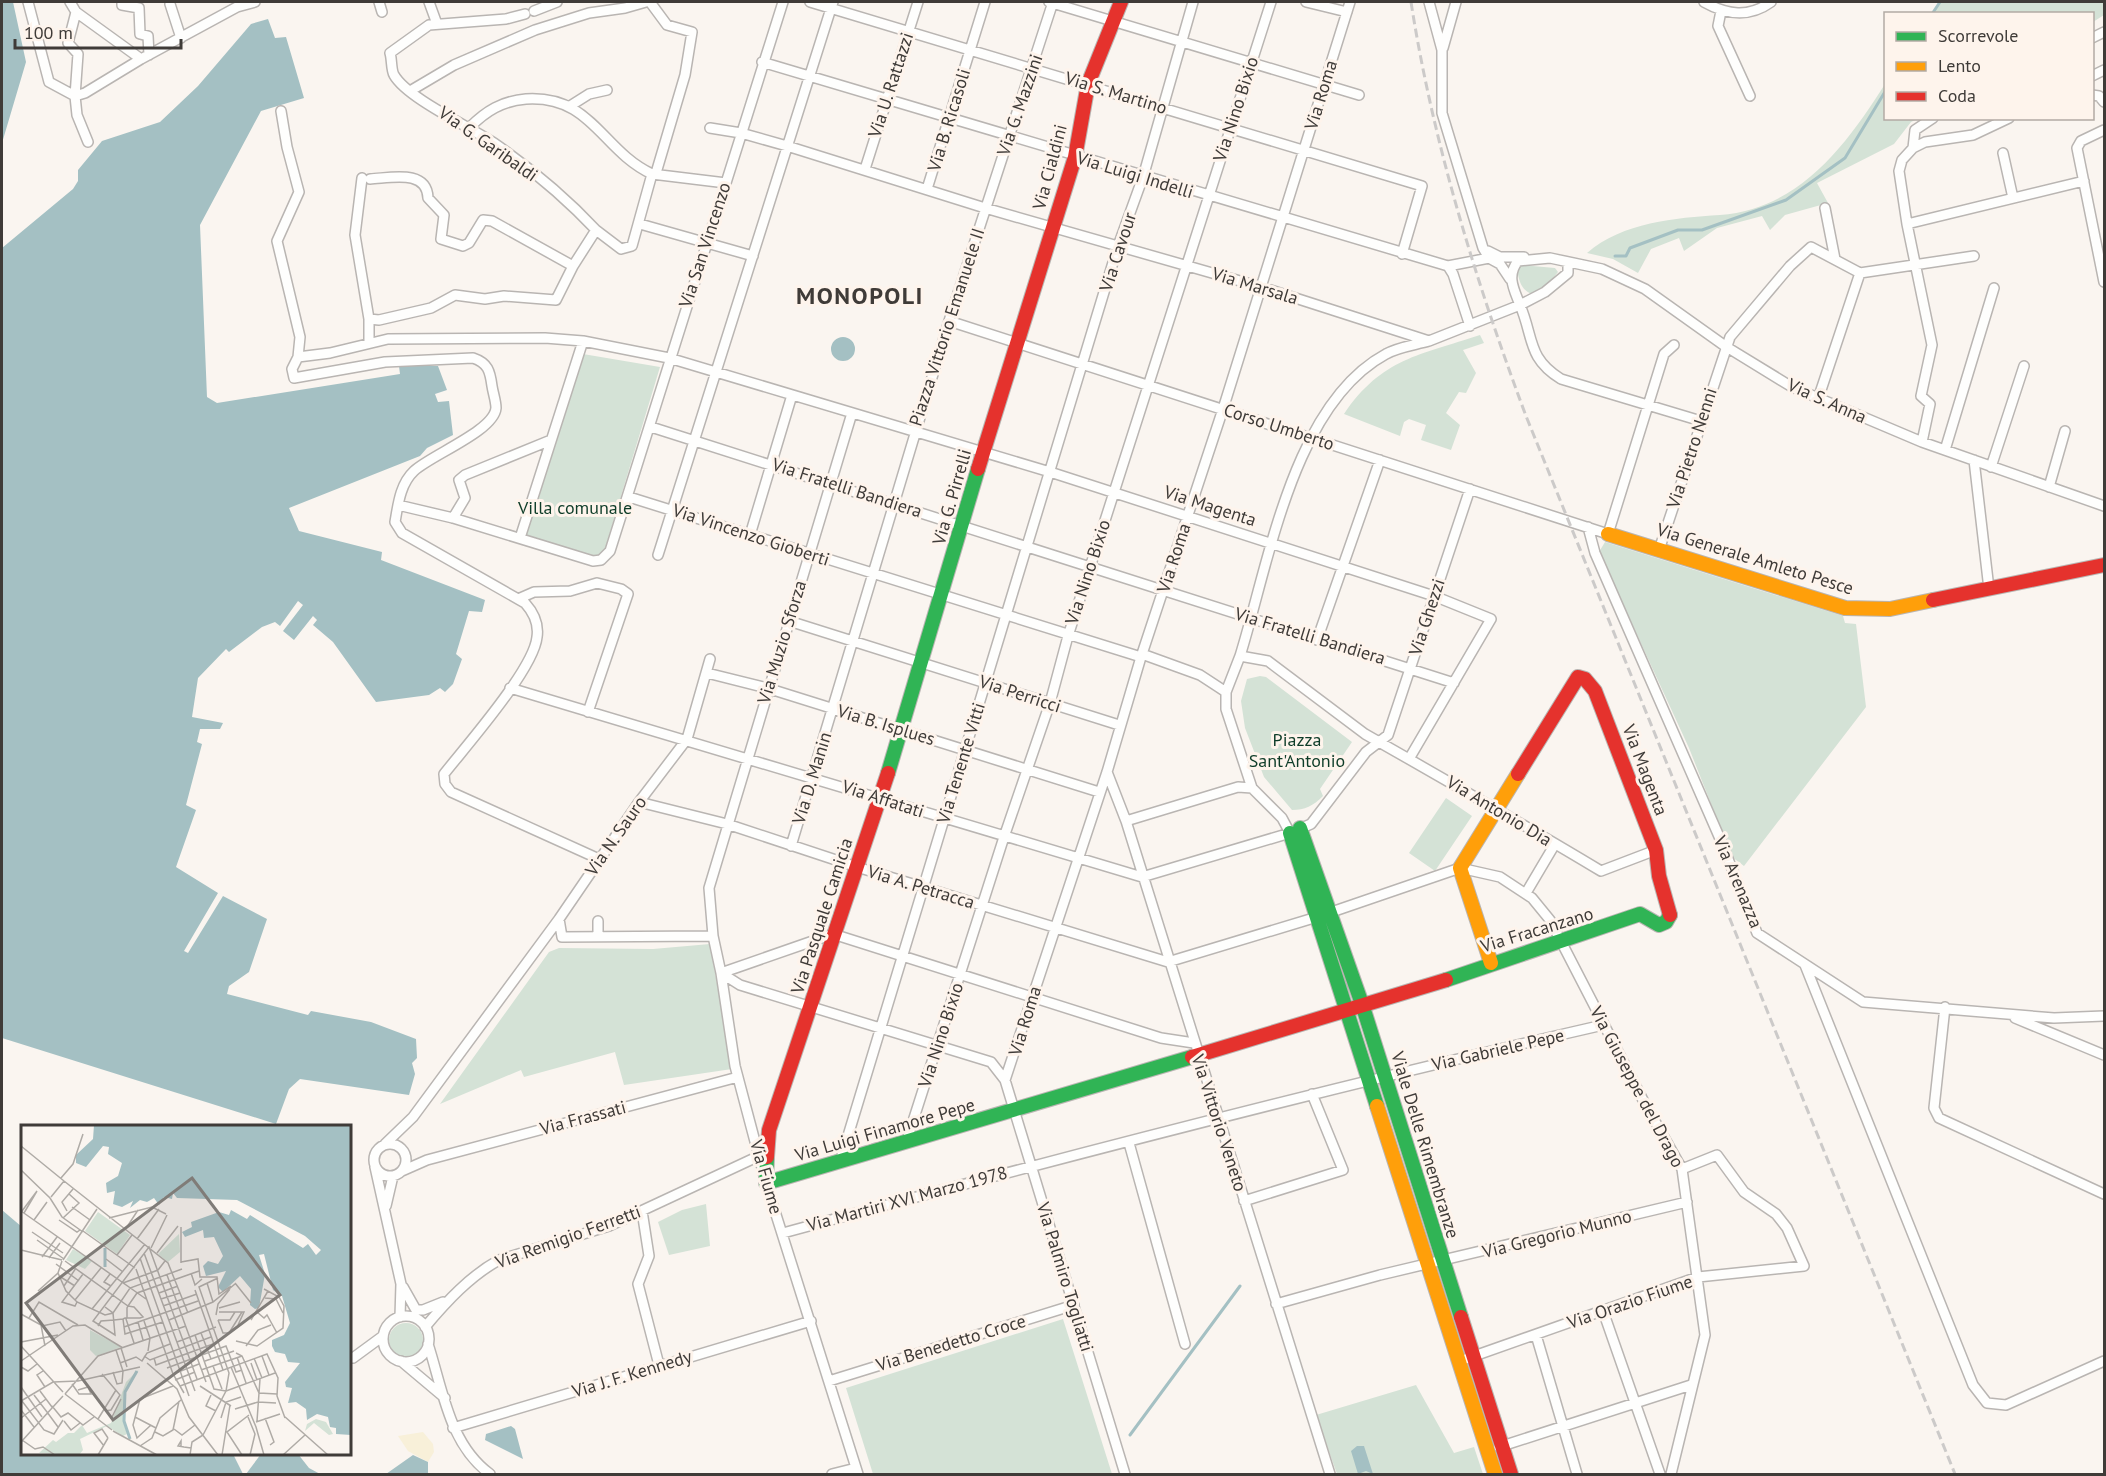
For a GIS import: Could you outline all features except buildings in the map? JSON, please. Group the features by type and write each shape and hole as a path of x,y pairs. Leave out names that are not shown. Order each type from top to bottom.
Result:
{"street":[{"path":"28,2 50,82 75,96 85,93 181,38 235,4 255,2"},
{"path":"70,2 76,12 145,57"},
{"path":"122,2 122,5 139,8 140,34 148,36 145,57"},
{"path":"379,2 382,12"},
{"path":"429,2 437,24 507,19 557,2"},
{"path":"410,91 454,64 535,30 589,13 648,2 667,25 692,33 685,75 640,224 753,256"},
{"name":"Via San Vincenzo","path":"520,538 593,561 601,560 610,551 629,497 669,358 783,2"},
{"name":"Via S. Martino","path":"810,2 832,5 909,32 1422,186 1402,254"},
{"name":"Via U. Rattazzi","path":"865,169 918,2"},
{"name":"Via B. Ricasoli","path":"927,189 985,2"},
{"path":"1052,2 1359,95"},
{"name":"Via G. Mazzini","path":"985,208 1033,69 1052,2"},
{"name":"Via Cialdini","path":"1016,342 1075,157 1088,84 1121,2"},
{"name":"Via Cavour","path":"1084,364 1118,246 1143,177 1193,2"},
{"name":"Via Nino Bixio","path":"906,1143 1004,837 1050,703 1068,636 1270,2"},
{"path":"1306,2 1347,12"},
{"name":"Via Roma","path":"1005,1080 1107,772 1119,725 1223,409 1350,2"},
{"path":"1429,2 1443,50"},
{"path":"1456,2 1443,50 1442,113 1483,248 1489,258 1500,264 1510,279 1537,359 1545,369 1561,379 1701,421"},
{"path":"1704,2 1721,11 1744,14 1759,10 1771,2"},
{"path":"170,4 181,38"},
{"path":"658,555 832,5"},
{"path":"1721,11 1718,26 1750,96"},
{"path":"76,12 66,47 78,54 75,96 77,116 88,142"},
{"name":"Via G. Garibaldi","path":"437,24 419,32 390,53 393,74 410,91 470,127 513,158 621,249 633,246 640,224"},
{"name":"Via Luigi Indelli","path":"762,63 1282,219 1448,266"},
{"path":"570,106 589,94 607,90"},
{"path":"470,127 488,109 520,99 543,98 570,106 608,136 621,155 632,165 654,173 726,183"},
{"path":"281,111 287,147 298,183 296,198 277,241 300,337 298,357 292,369 294,378 385,362 473,358 485,364 489,370 496,408 489,423 414,471 401,492 395,522 402,533 518,599 533,612 537,638 533,653 510,688 444,774 445,784 451,792 599,860"},
{"path":"1913,148 1915,130 1930,120"},
{"path":"1922,442 1930,404 1920,396 1932,345 1907,224 1899,171 1902,160 1913,148 1925,142 1973,135 2005,120"},
{"path":"710,128 741,133"},
{"path":"2104,130 2081,141 2077,148 2104,282"},
{"name":"Piazza Vittorio Emanuele II","path":"298,357 400,339 545,338 583,341 669,358 717,371 916,433 985,208 865,169 741,133"},
{"path":"2003,153 2013,198"},
{"path":"369,343 369,319 355,235 366,178 414,177 423,182 428,188 428,198 444,215 441,238 463,246 469,243 483,220 492,221 573,266"},
{"path":"1907,224 2084,181"},
{"name":"Via Marsala","path":"985,208 1261,287 1429,341"},
{"path":"1825,208 1835,260 1860,273 1974,256"},
{"path":"369,319 379,320 431,308 455,295 485,299 504,296 556,300 573,266 596,230"},
{"name":"Via Pietro Nenni","path":"1659,550 1725,346 1730,337 1801,254 1811,247 1835,260"},
{"name":"Via S. Anna","path":"1483,248 1500,257 1533,257 1602,268 1645,289 1725,346 1792,387 1922,442 2104,506"},
{"path":"1510,279 1513,267 1518,261 1533,257"},
{"path":"1470,326 1454,274 1448,266 1489,258"},
{"path":"1142,876 1295,831 1252,788 1226,709 1226,692 1240,656 1287,496 1310,437 1337,397 1365,368 1387,353 1470,326 1545,292 1568,273 1568,262"},
{"path":"1818,399 1860,273"},
{"path":"1944,450 1994,288"},
{"name":"Corso Umberto","path":"949,321 1608,534"},
{"path":"399,505 520,538 583,341"},
{"name":"Via G. Pirrelli","path":"921,661 1016,342"},
{"path":"1608,534 1664,354 1674,345"},
{"name":"Via Tenente Vitti","path":"840,1162 922,886 1084,364"},
{"path":"1991,466 2024,366"},
{"path":"750,535 792,394"},
{"name":"Via Muzio Sforza","path":"713,872 852,413"},
{"name":"Via Fratelli Bandiera","path":"651,427 770,463 830,485 963,525 1317,640 1411,667 1454,683"},
{"path":"2049,487 2065,431"},
{"name":"Via Magenta","path":"916,433 1050,472 1272,546 1434,596 1491,619 1454,683"},
{"name":"Via D. Manin","path":"791,846 916,433"},
{"path":"453,518 465,498 459,480 551,440"},
{"path":"1317,640 1380,460"},
{"path":"1974,460 1989,589"},
{"name":"Via Ghezzi","path":"1295,831 1311,824 1366,752 1388,735 1470,489"},
{"name":"Via Vincenzo Gioberti","path":"629,497 1068,636 1141,656"},
{"name":"Via Arenazza","path":"1588,527 1595,553 1721,840 1757,933 1863,1002 2054,1018 2104,1016"},
{"name":"Via Generale Amleto Pesce","path":"1608,534 1845,608 1890,609 2104,565"},
{"path":"518,599 534,592 570,591 597,583 621,589 628,594 588,712"},
{"name":"Via Perricci","path":"789,621 1119,725"},
{"path":"1141,656 1200,675 1226,692"},
{"name":"Via Antonio Dia","path":"1240,656 1268,661 1378,741 1496,807 1601,871 1656,850"},
{"path":"687,739 710,659"},
{"name":"Via Pasquale Camicia","path":"766,1183 769,1130 902,731 921,661"},
{"name":"Via B. Isplues","path":"707,673 767,688 1099,792"},
{"name":"Via Magenta","path":"1496,807 1578,677 1585,679 1595,691 1656,850"},
{"path":"1409,759 1454,683"},
{"name":"Via Affatati","path":"510,688 813,777 1004,837 1142,876"},
{"name":"Via N. Sauro","path":"413,1117 559,918 639,802 687,739"},
{"name":"Via Vittorio Veneto","path":"1107,772 1126,821 1168,962 1330,1474"},
{"path":"1126,821 1238,787 1252,788"},
{"name":"Via A. Petracca","path":"639,802 727,824 857,867 1168,962"},
{"path":"1168,962 1323,915 1460,868 1496,807"},
{"name":"Viale Delle Rimembranze","path":"1295,831 1323,915 1362,1004 1443,1261 1466,1359 1494,1449 1495,1474"},
{"path":"1526,893 1556,844"},
{"name":"Via Fracanzano","path":"1198,1057 1560,943 1640,914 1659,925 1666,922 1670,915 1659,876 1656,850"},
{"path":"1460,868 1491,963"},
{"name":"Via Giuseppe del Drago","path":"1460,868 1500,877 1526,893 1550,920 1560,943 1682,1168 1705,1335 1671,1474"},
{"name":"Via Fiume","path":"713,872 709,888 713,936 722,972 738,1077 766,1183 857,1471"},
{"name":"Viale Delle Rimembranze","path":"1323,915 1345,1012 1427,1264 1466,1359"},
{"path":"559,918 562,937 713,936"},
{"path":"598,921 598,937"},
{"path":"722,972 833,934 1161,1038 1194,1043"},
{"path":"1805,965 1973,1385 1987,1403 2006,1405 2104,1361"},
{"path":"722,972 740,985 991,1062 1005,1080"},
{"path":"1945,1008 1934,1108 1939,1118 2104,1194"},
{"path":"2004,1013 2104,1055"},
{"name":"Via Gabriele Pepe","path":"1130,1143 1312,1094 1604,1025"},
{"name":"Via Luigi Finamore Pepe","path":"766,1183 1198,1057"},
{"name":"Via Frassati","path":"398,1174 428,1160 738,1077"},
{"name":"Via Palmiro Togliatti","path":"1005,1080 1125,1474"},
{"path":"1244,1201 1343,1170 1312,1094"},
{"path":"400,1317 401,1284 375,1167 376,1150 386,1144 413,1117"},
{"path":"401,1147 413,1117"},
{"path":"1130,1143 1185,1344"},
{"name":"Via Martiri XVI Marzo 1978","path":"783,1233 1030,1166 1130,1143"},
{"path":"386,1144 401,1147 406,1156"},
{"name":"Via Orazio Fiume","path":"1466,1359 1698,1277 1804,1266 1787,1228 1776,1214 1744,1192 1717,1155 1682,1168"},
{"path":"406,1156 428,1160"},
{"path":"385,1210 406,1156"},
{"name":"Via Remigio Ferretti","path":"425,1327 448,1299 487,1267 500,1260 609,1226 759,1156"},
{"path":"375,1167 383,1175 398,1174"},
{"name":"Via Gregorio Munno","path":"1276,1304 1427,1264 1688,1202"},
{"path":"642,1211 649,1256 638,1284 659,1365"},
{"path":"401,1284 416,1310 433,1307 448,1299"},
{"name":"Via Benedetto Croce","path":"829,1381 1074,1305"},
{"path":"1603,1311 1660,1474"},
{"path":"353,1358 383,1336 389,1324 400,1317 414,1318 425,1327 428,1344 457,1438 478,1466 490,1474"},
{"name":"Via J. F. Kennedy","path":"453,1428 811,1321"},
{"path":"1536,1335 1577,1474"},
{"path":"383,1336 389,1354 401,1361 445,1398"},
{"path":"401,1361 415,1360 426,1351 428,1344"},
{"path":"1494,1449 1691,1385"},
{"name":"Viale Delle Rimembranze","path":"1494,1449 1511,1474"},
{"path":"832,1474 857,1471"}],"green space":[{"path":"1941,2 2104,2 2104,15 2094,21 2094,12 1932,12"},
{"path":"1884,86 1884,120 1915,120 1894,144 1817,183 1828,203 1785,215 1770,230 1762,216 1717,228 1684,251 1679,238 1651,249 1638,273 1613,259 1587,253 1617,234 1650,223 1748,210 1774,200 1797,187 1818,170 1837,150"},
{"path":"1521,265 1555,268 1558,272 1545,288 1532,294 1525,290 1520,281 1517,269"},
{"path":"1480,335 1484,343 1463,350 1476,373 1466,393 1459,392 1446,413 1460,425 1451,450 1421,440 1426,425 1409,419 1404,422 1400,436 1344,414 1358,395 1388,370 1421,354"},
{"name":"Villa comunale","path":"583,354 660,367 605,549 600,557 592,558 523,537"},
{"path":"1605,542 1843,616 1845,623 1856,624 1866,707 1744,866 1732,857 1689,748 1599,552"},
{"name":"Piazza Sant'Antonio","path":"1266,677 1352,742 1320,789 1323,796 1305,808 1292,810 1264,777 1245,728 1241,701 1247,679"},
{"path":"1446,798 1472,816 1435,871 1409,853"},
{"path":"710,944 732,1069 624,1085 615,1052 524,1077 521,1070 440,1104 549,952 559,948 653,949"},
{"path":"706,1204 710,1246 669,1255 658,1222 682,1210"},
{"path":"1063,1319 1112,1474 873,1474 846,1388"},
{"path":"406,1323 418,1328 423,1340 418,1352 406,1357 394,1352 389,1340 394,1328"},
{"path":"1416,1385 1454,1453 1474,1447 1483,1474 1337,1474 1316,1415"}],"sand":[{"path":"423,1432 433,1444 434,1452 428,1462 408,1451 398,1436"}],"water":[{"path":"2,2 13,2 26,62 2,143"},
{"path":"268,19 275,38 286,37 304,98 261,111 200,225 207,397 217,403 400,374 399,366 438,366 447,390 435,394 438,402 449,401 453,435 427,448 420,456 289,508 299,531 382,552 381,560 485,600 482,612 469,611 456,654 462,659 453,684 445,692 440,688 429,695 376,702 333,642 313,625 317,620 313,616 294,640 283,631 303,605 298,601 280,626 275,622 262,627 229,652 226,649 198,678 192,717 223,723 220,729 200,729 197,742 202,744 186,805 196,810 176,867 218,893 184,951 188,953 223,896 267,919 249,972 229,986 227,994 308,1015 311,1011 371,1022 416,1039 417,1058 412,1063 415,1074 409,1095 300,1079 289,1089 276,1124 2,1038 2,248 73,189 78,181 78,170 102,141 160,122 198,86 251,24"},
{"path":"843,337 848,338 854,344 854,354 848,360 843,361 838,360 832,354 831,349 832,344 838,338"},
{"path":"2,1210 21,1226 21,1455 234,1455 243,1474 2,1474"},
{"path":"511,1426 515,1429 523,1459 485,1440 486,1434"},
{"path":"1357,1446 1364,1446 1373,1474 1366,1471 1358,1474 1351,1451"},
{"path":"260,1455 299,1455 309,1468 320,1474 246,1474"},
{"path":"413,1455 428,1462 428,1474 386,1474"}],"waterway":[{"path":"1933,12 1940,2"},
{"path":"1615,256 1626,256 1630,248 1678,230 1702,230 1786,200 1845,158 1884,93"},
{"path":"1130,1435 1240,1286"}],"railway":[{"path":"1411,2 1431,107 1458,212 1490,315 1526,416 1955,1474"}],"traffic: fast":[{"path":"888,773 978,469"},
{"path":"1300,828 1362,1004 1461,1317"},
{"path":"1290,833 1377,1106"},
{"path":"1446,980 1640,914 1659,925 1666,922 1670,915"},
{"path":"767,1157 766,1183 1192,1057"}],"traffic: slow":[{"path":"1608,534 1845,608 1890,609 1933,600"},
{"path":"1491,963 1460,868 1518,774"},
{"path":"1377,1106 1495,1474"}],"traffic: jam":[{"path":"978,469 1075,157 1088,84 1121,2"},
{"path":"1933,600 2104,565"},
{"path":"1518,774 1578,677 1585,679 1595,691 1656,850 1659,876 1670,915"},
{"path":"767,1157 769,1130 888,773"},
{"path":"1192,1057 1446,980"},
{"path":"1461,1317 1511,1474"}],"district":[{"name":"MONOPOLI","path":"860,296"}]}
